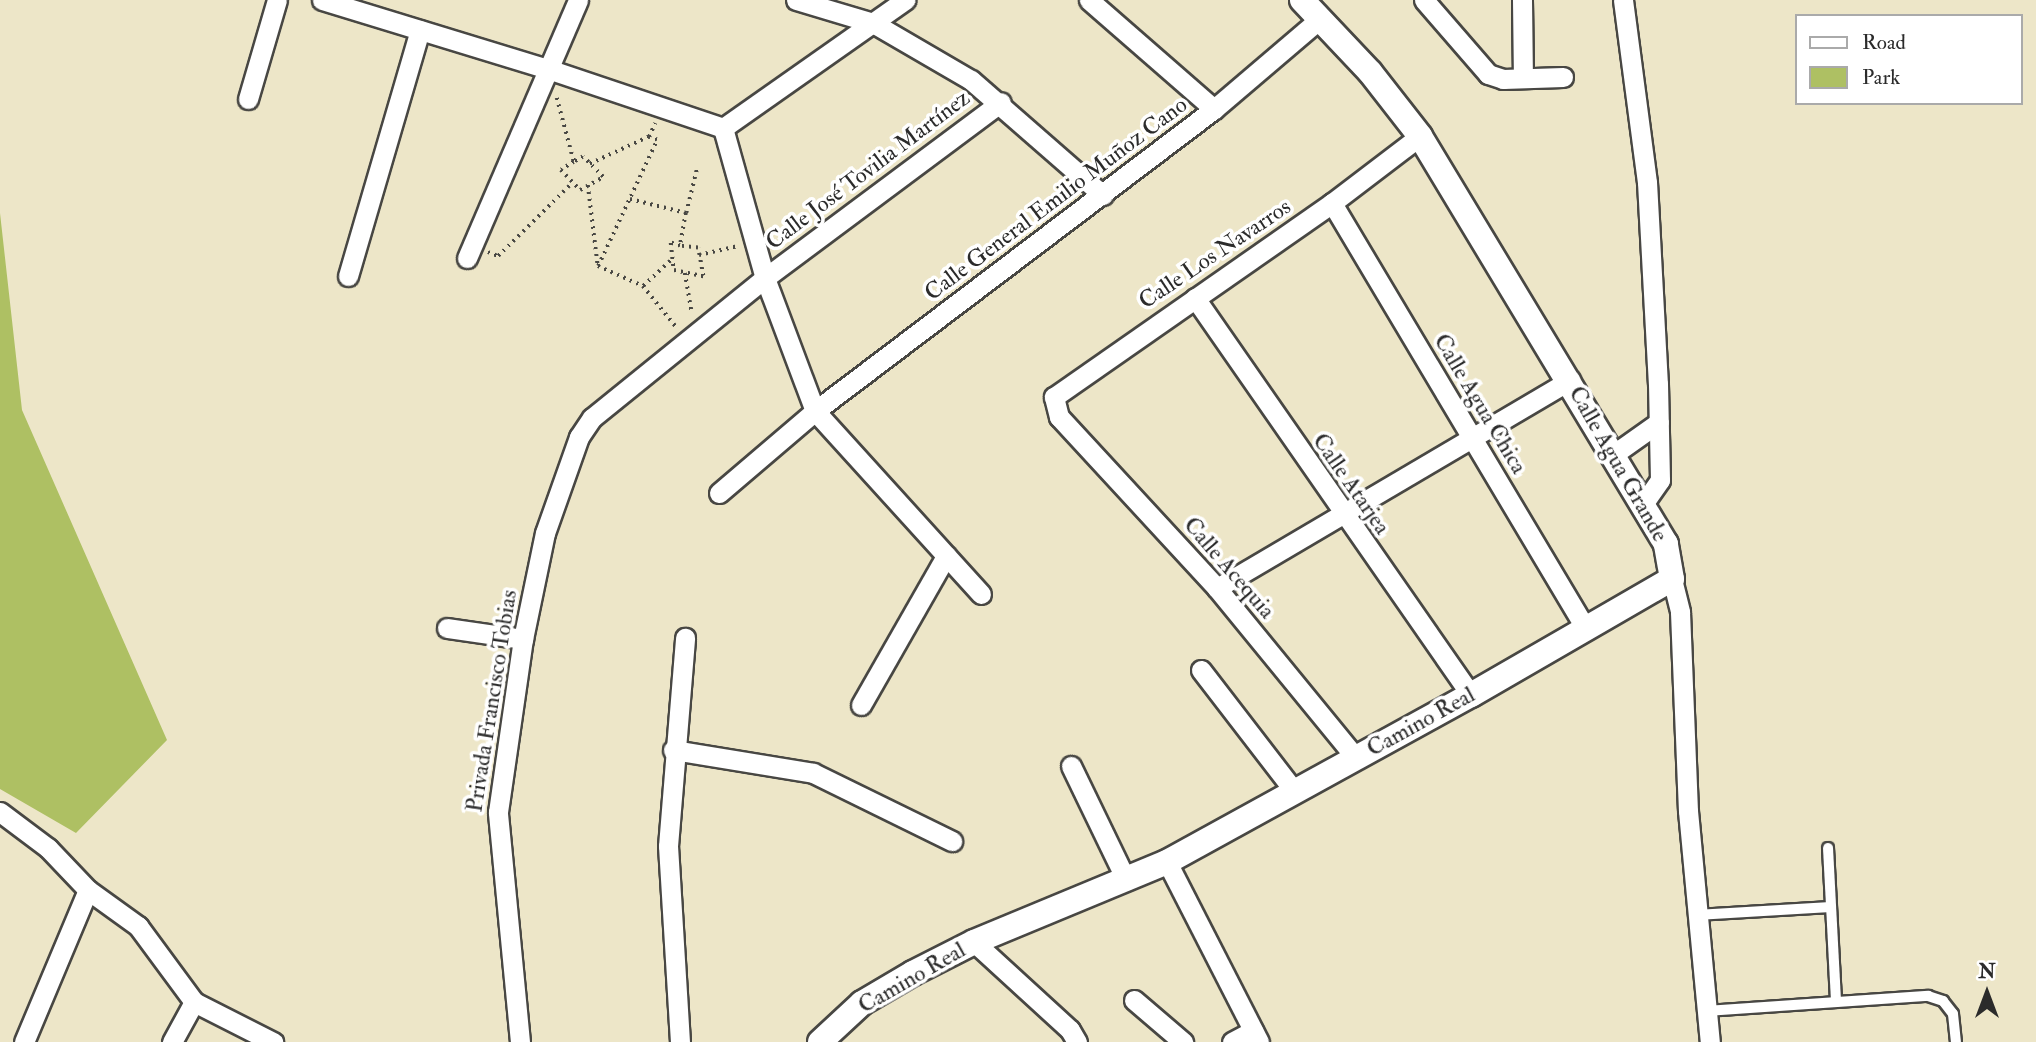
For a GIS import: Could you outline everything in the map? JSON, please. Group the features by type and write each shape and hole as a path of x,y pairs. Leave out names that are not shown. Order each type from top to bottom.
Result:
{"street":[{"path":"248,99 276,0"},
{"path":"322,0 548,69 723,128"},
{"path":"470,252 578,0"},
{"path":"796,0 873,23 971,80 1001,102 1103,195"},
{"path":"723,128 905,0"},
{"path":"1089,0 1214,109"},
{"name":"Calle Agua Grande","path":"1302,0 1321,18 1420,136 1570,380 1666,544 1679,612 1696,915 1710,1042"},
{"path":"1424,0 1480,69 1496,77 1563,77"},
{"path":"1522,0 1523,78"},
{"path":"1623,0 1647,182 1659,422 1660,480 1643,504"},
{"name":"Calle General Emilio Muñoz Cano","path":"719,493 815,411 1214,109 1321,18"},
{"path":"348,276 420,30"},
{"name":"Calle José Tovilia Martínez","path":"592,418 765,278 1001,102"},
{"path":"723,128 765,278 815,411 981,594"},
{"name":"Calle Los Navarros","path":"1059,417 1054,404 1056,391 1332,203 1420,136"},
{"name":"Calle Agua Chica","path":"1332,203 1587,630"},
{"name":"Calle Atarjea","path":"1195,298 1340,512 1471,695"},
{"path":"1217,588 1340,512 1570,380"},
{"name":"Calle Acequia","path":"1059,417 1217,588 1356,758"},
{"name":"Privada Francisco Tobias","path":"520,1042 497,828 523,639 562,478 592,418"},
{"path":"1614,454 1659,422"},
{"path":"861,705 946,556"},
{"name":"Camino Real","path":"820,1042 862,1003 974,942 1167,862 1587,630 1672,579"},
{"path":"447,628 523,639"},
{"path":"680,1042 668,846 673,750 685,638"},
{"path":"1201,670 1295,792"},
{"path":"673,750 813,773 952,841"},
{"path":"1070,765 1126,880"},
{"path":"0,811 48,848 88,890 148,936 194,1002 273,1042"},
{"path":"1167,862 1256,1036 1232,1042"},
{"path":"24,1042 88,890"},
{"path":"974,942 1070,1030 1077,1042"},
{"path":"1134,1000 1183,1042"},
{"path":"172,1042 194,1002"}],"lane":[{"path":"1828,848 1836,1002"},
{"path":"1696,915 1830,907"},
{"path":"1706,1011 1928,996 1943,1001 1953,1014 1956,1042"}],"path":[{"path":"548,69 574,162"},
{"path":"590,163 649,137 657,140 598,266"},
{"path":"583,157 590,163 603,177 580,190 561,170 583,157"},
{"path":"680,246 697,168"},
{"path":"470,252 499,256 573,183"},
{"path":"588,185 598,266"},
{"path":"630,199 686,213"},
{"path":"699,255 755,240"},
{"path":"671,243 698,248 699,255 703,276 674,270 671,243"},
{"path":"643,286 672,259"},
{"path":"598,266 643,286 678,328 692,315 685,272"}],"green space":[{"path":"0,213 22,410 167,740 76,833 0,789"}]}
